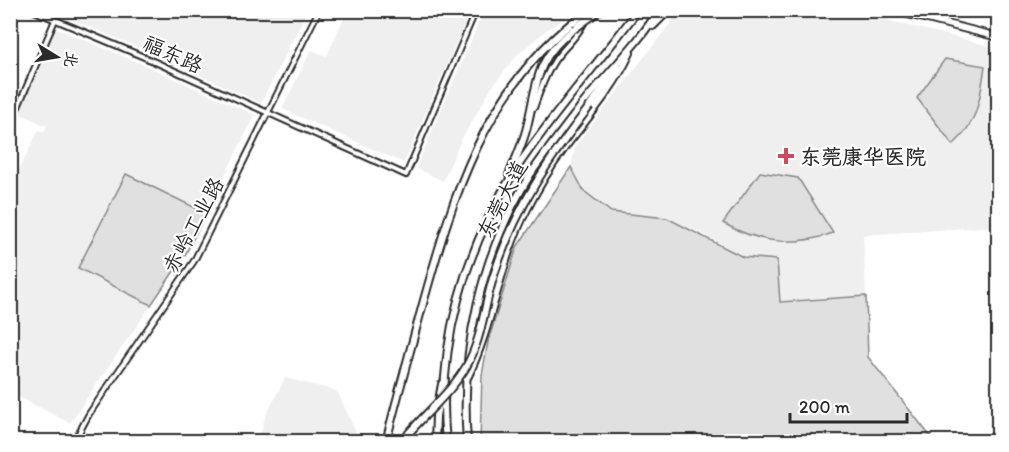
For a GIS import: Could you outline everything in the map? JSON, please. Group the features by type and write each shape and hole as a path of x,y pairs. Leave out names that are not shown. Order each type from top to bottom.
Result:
{"highway":[{"path":"495,206 527,127 538,74 543,62 555,45 588,10"},
{"path":"386,441 456,193 486,127 514,85 556,35 600,10"},
{"name":"东莞大道","path":"446,441 445,372 458,298 495,206 534,145 638,10"},
{"name":"东莞大道","path":"466,441 466,382 477,304 497,242 509,214 530,176 579,108 638,42 659,10"},
{"path":"638,42 669,10"},
{"path":"892,10 999,37"},
{"path":"531,64 555,45"},
{"path":"403,441 465,369 479,335 494,275 520,209 550,159 632,48"},
{"path":"466,382 480,352 504,261 525,212 564,148 617,78 632,48"},
{"path":"435,441 436,416 445,372"}],"street":[{"name":"福东路","path":"32,10 144,57 406,175 476,10"},
{"name":"赤岭工业路","path":"74,441 89,414 194,261 319,10"},
{"path":"527,127 543,79 556,58 583,25 588,10"},
{"path":"18,107 56,20"}],"shaded area":[{"path":"65,10 307,11 261,103 63,16"},
{"path":"347,11 470,11 404,163 282,109 311,50 327,56"},
{"path":"484,11 568,11 565,19 548,29 518,54 492,87 460,142 443,181 416,168"},
{"name":"东莞康华医院","path":"680,11 851,11 998,48 998,226 863,235 866,296 780,302 777,260 743,257 700,232 667,219 611,212 584,191 571,167 575,146"},
{"path":"49,25 255,115 206,213 126,174 78,268 151,305 70,423 11,393 10,187 39,130 44,132 47,126 12,110"},
{"path":"945,59 985,66 980,99 973,118 962,136 953,145 917,98"},
{"path":"571,167 584,191 611,212 667,218 743,257 777,260 780,302 866,296 868,357 934,441 480,441 482,375 488,342 517,247"},
{"path":"760,172 798,178 833,233 805,240 777,241 750,235 723,223"},
{"path":"126,174 206,213 185,255 151,305 78,268"},
{"path":"285,378 337,391 360,441 259,441 264,420"}],"place":[{"name":"东莞康华医院","path":"786,156"}]}
